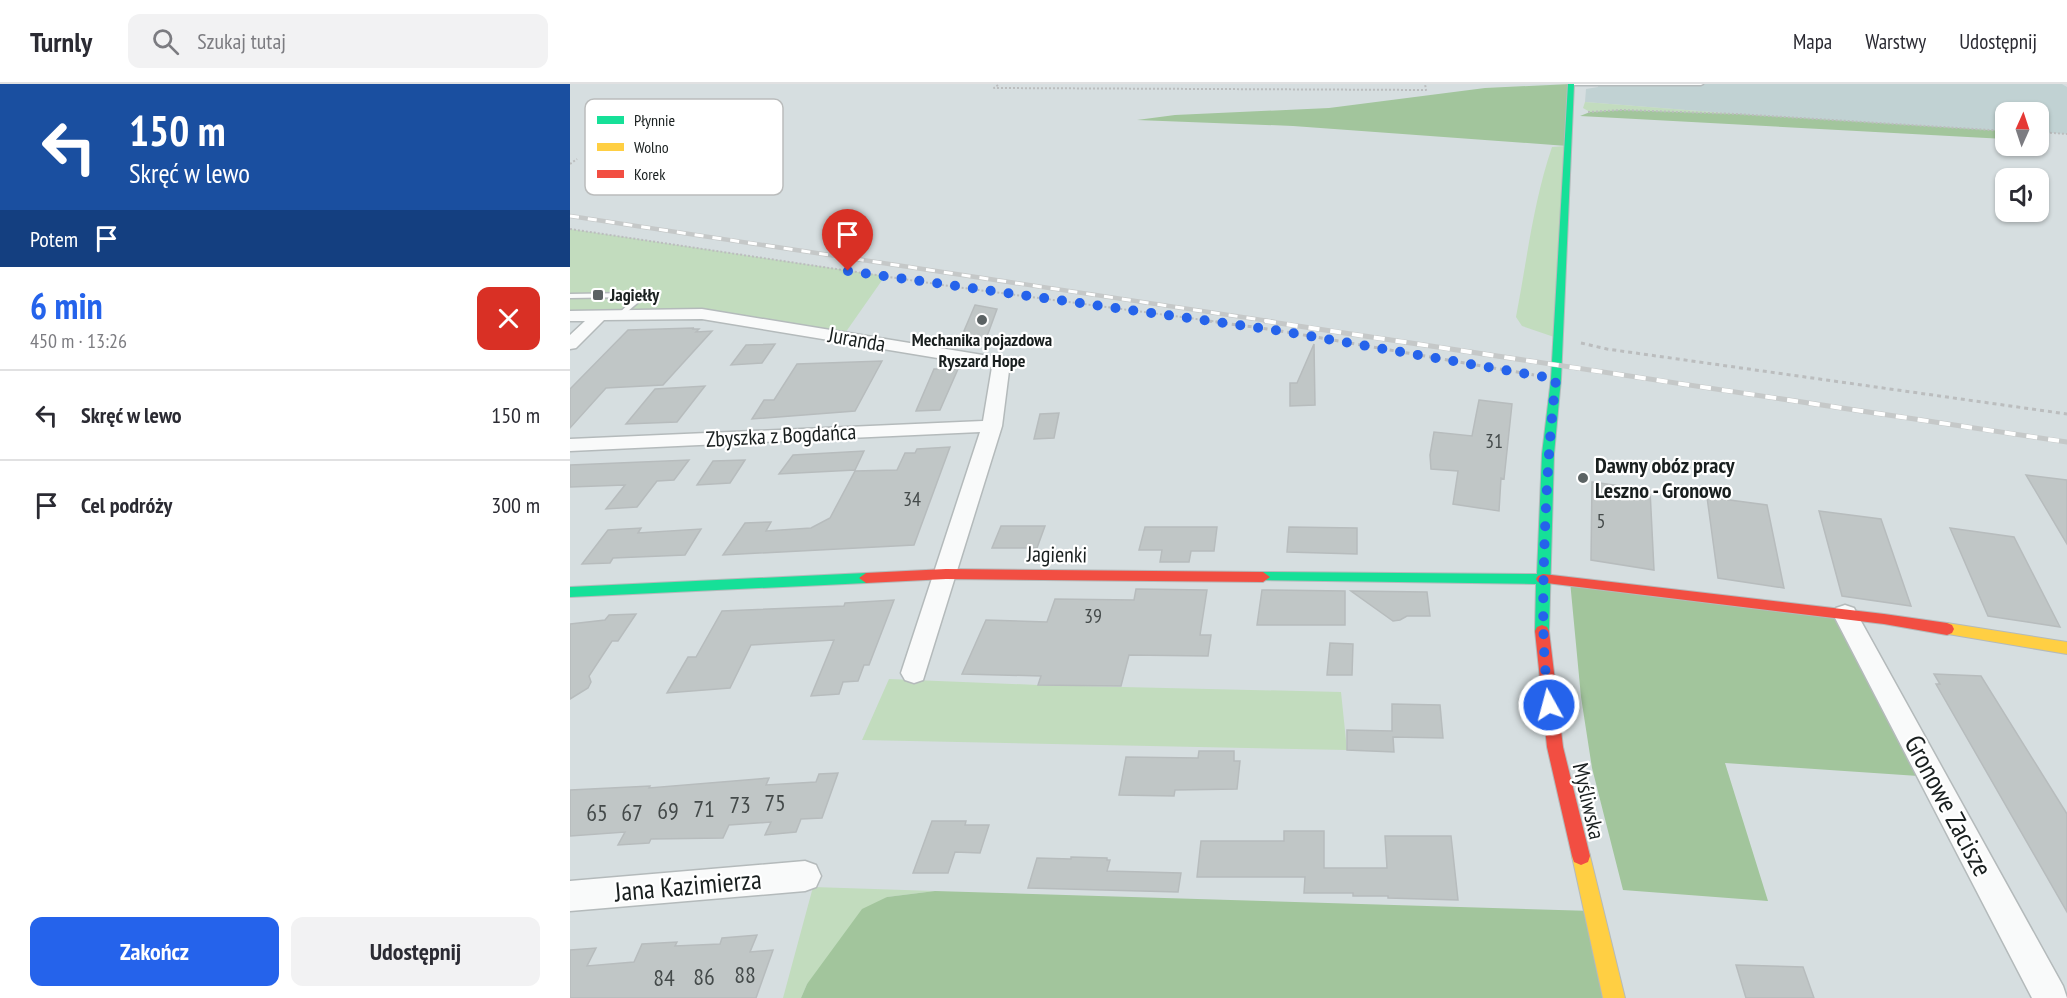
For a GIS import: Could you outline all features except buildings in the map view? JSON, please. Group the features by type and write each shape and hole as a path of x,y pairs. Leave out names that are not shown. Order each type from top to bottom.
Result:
{"street":[{"name":"Myśliwska","path":"1571,84 1556,379 1548,454 1542,633 1555,747 1614,998"},
{"name":"Juranda","path":"570,316 702,314 1001,363 992,426 914,674"},
{"path":"570,344 600,315"},
{"name":"Zbyszka z Bogdańca","path":"570,445 992,426"},
{"name":"Jagienki","path":"570,592 946,574 1543,579"},
{"path":"1543,579 1845,614 2067,648"},
{"name":"Gronowe Zacisze","path":"1845,614 2051,998"},
{"name":"Jana Kazimierza","path":"570,896 805,876"}],"lane":[{"path":"1571,84 1701,84"},
{"path":"570,296 635,295 637,300 622,314"}],"path":[{"path":"998,85 994,88 1426,90 1425,84"},
{"path":"1569,113 1622,110 1663,111 1995,129"},
{"path":"2049,133 2067,134"},
{"path":"570,164 577,159"},
{"path":"570,229 956,287 1275,330 1556,379"},
{"path":"1557,338 1607,349 2067,414"}],"shaded area":[{"path":"1598,84 2062,84 2067,87 2067,134 2049,133 2049,102 1995,102 1995,130 1585,102 1586,89 1598,87"}],"green space":[{"path":"1571,84 1567,146 1293,126 1137,120 1175,115 1329,108 1485,88"},
{"path":"1585,102 1737,114 1622,110 1590,112 1583,108"},
{"path":"1622,110 1737,114 1995,130 1995,138 1580,116 1590,112"},
{"path":"1567,146 1557,338 1522,326 1516,317 1545,168 1552,147"},
{"path":"570,229 885,276 843,336 702,314 570,316"},
{"path":"1570,581 1845,614 1933,777 1725,763 1768,901 1623,890 1592,768 1581,697"},
{"path":"889,679 1341,692 1347,750 862,740"},
{"path":"813,887 935,891 887,897 807,984 801,998 783,998"},
{"path":"935,891 1593,911 1614,998 801,998 807,984 862,909 887,897"}],"railway":[{"path":"570,216 1275,322"},
{"path":"1265,321 2067,442"}],"traffic: fast":[{"path":"1542,631 1548,454 1556,379 1571,84"},
{"path":"1263,577 1543,579"},
{"path":"570,592 866,578"}],"traffic: slow":[{"path":"1947,629 2067,648"},
{"path":"1581,856 1614,998"}],"traffic: jam":[{"path":"866,578 946,574 1263,577"},
{"path":"1543,579 1884,619 1947,629"},
{"path":"1542,631 1555,747 1581,856"}],"place":[{"name":"Jagiełły","path":"598,295"},
{"name":"Mechanika pojazdowa Ryszard Hope","path":"982,320"},
{"name":"Dawny obóz pracy Leszno - Gronowo","path":"1583,478"}],"route":[{"path":"848,271 1275,330 1556,379 1548,454 1542,633 1549,705"}]}
